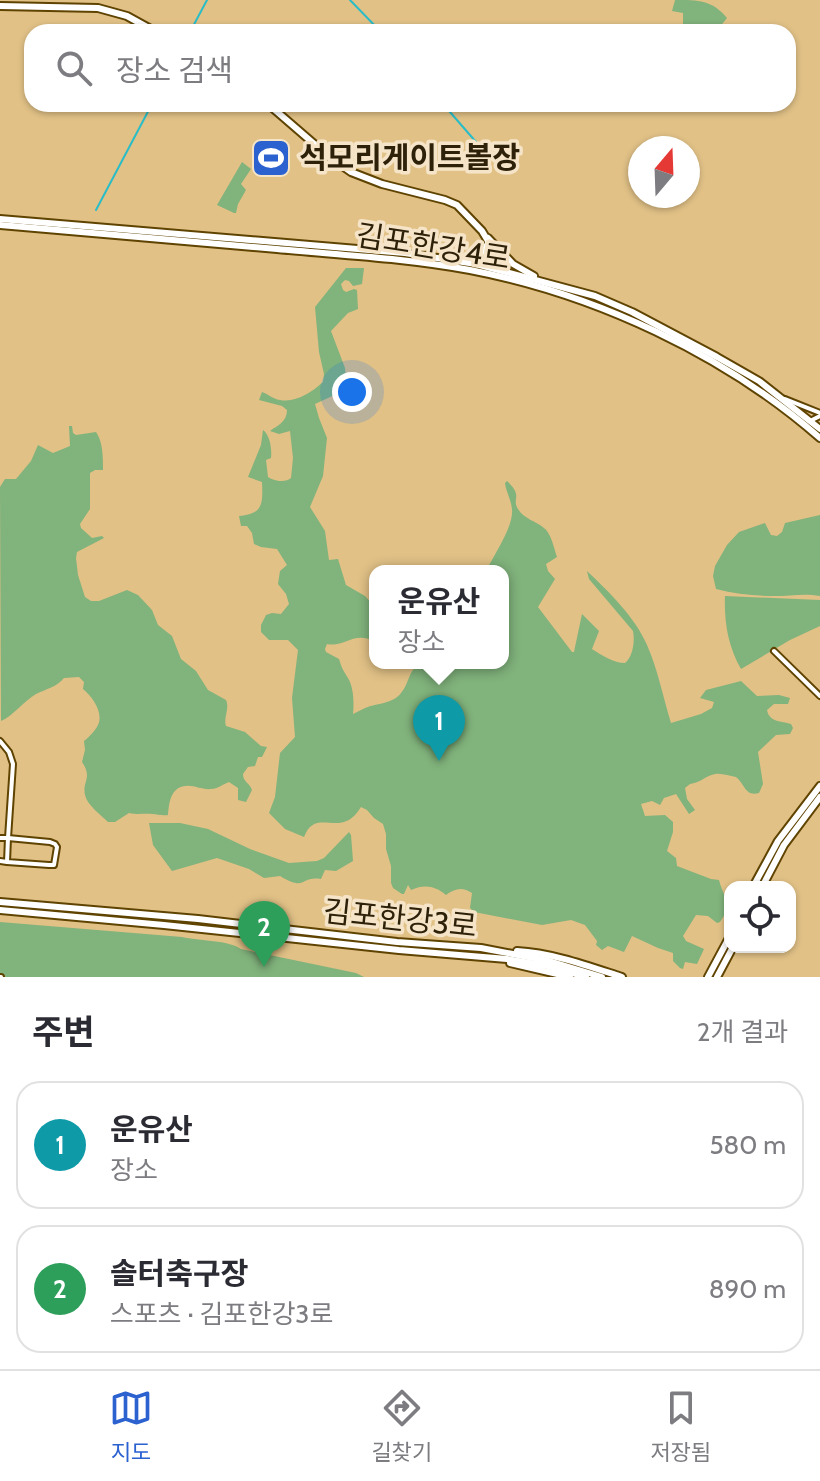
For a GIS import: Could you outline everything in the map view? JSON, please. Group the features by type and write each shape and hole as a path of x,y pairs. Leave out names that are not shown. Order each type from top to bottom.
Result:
{"street":[{"path":"0,6 98,8 127,16 142,24"},
{"path":"277,112 341,166 382,184 451,202 464,211 513,264 545,282"},
{"name":"김포한강4로","path":"0,219 347,248 459,260 489,267 595,296 632,312 717,357 779,395 820,438"},
{"name":"김포한강4로","path":"0,225 386,258 488,274 614,312 715,363 820,429"},
{"path":"482,231 488,241 489,267"},
{"path":"459,260 483,254 488,241"},
{"path":"779,395 820,414 808,423"},
{"path":"774,651 820,696"},
{"path":"0,741 9,752 13,764 7,862"},
{"path":"756,881 778,841 820,786"},
{"path":"765,881 784,845 820,797"},
{"path":"0,838 50,842 57,847 54,865 0,861"},
{"name":"김포한강3로","path":"0,902 481,948 549,961 602,977"},
{"name":"김포한강3로","path":"0,910 483,957 538,964 586,977"},
{"path":"708,977 724,947"},
{"path":"481,948 545,955 622,977"},
{"path":"717,977 730,953"},
{"path":"483,957 570,977"}],"green space":[{"path":"675,0 698,1 710,4 727,18 722,24 683,24 683,13 672,11"},
{"path":"242,162 251,169 241,184 246,190 234,213 217,205"},
{"path":"346,268 364,268 362,284 353,286 345,280 341,284 346,292 357,290 358,309 348,313 331,331 345,368 347,386 315,404 327,438 323,476 310,507 325,531 329,560 338,559 346,585 369,600 369,639 327,644 325,649 339,659 350,682 353,714 398,697 414,669 425,669 436,675 443,669 509,669 509,565 489,565 512,516 507,481 515,491 516,505 521,512 549,533 557,557 546,564 555,579 538,607 572,652 582,614 599,631 592,649 625,663 633,648 633,631 589,579 587,571 621,605 642,635 671,723 712,708 714,702 700,698 706,690 741,681 757,696 790,698 788,704 774,704 767,710 773,719 791,724 793,728 790,734 776,735 758,752 763,784 759,793 748,792 736,777 715,774 685,788 687,799 695,810 689,814 676,794 664,798 660,805 652,801 641,804 645,816 665,815 673,822 667,851 676,858 677,866 719,880 724,894 724,914 720,922 696,915 683,936 686,941 704,949 697,964 685,962 683,969 680,968 673,961 673,953 632,936 624,952 608,946 602,950 585,925 571,920 542,925 474,912 470,908 472,893 461,889 446,895 430,887 411,890 408,885 402,894 391,883 383,824 361,807 345,822 315,824 304,837 285,829 269,813 275,797 280,753 295,737 292,698 298,650 288,640 269,640 261,632 266,615 281,614 289,604 278,584 280,571 287,565 277,549 254,544 252,533 247,526 241,526 239,516 253,513 260,506 262,482 248,477 261,445 263,430 271,447 271,458 266,460 268,477 280,481 291,478 293,458 290,431 279,434 270,431 284,420 287,410 259,400 262,392 280,400 309,393 323,382 315,307"},
{"path":"69,426 76,435 96,432 103,455 103,470 90,473 90,509 80,524 92,538 104,538 77,552 78,575 85,597 99,601 127,590 138,595 152,610 158,625 172,636 181,659 196,671 208,690 226,700 226,726 245,732 261,746 267,747 255,766 248,767 243,774 252,790 246,802 238,800 238,788 229,782 214,789 186,786 174,793 168,815 129,813 115,822 108,822 91,806 84,790 87,772 82,762 84,741 97,727 99,715 79,677 64,678 55,686 36,694 1,721 0,487 5,479 16,479 31,461 38,445 53,453 70,446"},
{"path":"820,515 820,596 760,596 716,589 713,576 715,566 739,532 765,523 771,535 777,536 785,523"},
{"path":"725,596 820,600 820,626 741,669 728,634"},
{"path":"149,823 180,823 208,829 289,863 324,858 349,832 353,861 336,871 325,870 321,879 299,883 280,876 264,878 249,869 217,858 172,871 153,845"},
{"path":"0,922 222,942 364,977 4,977 0,974"}],"waterway":[{"path":"194,24 207,0"},
{"path":"350,0 373,24"},
{"path":"96,210 148,112"},
{"path":"450,112 490,158"}],"place":[{"name":"석모리게이트볼장","path":"271,158"},
{"name":"운유산","path":"439,761"},
{"name":"솔터축구장","path":"264,967"}]}
